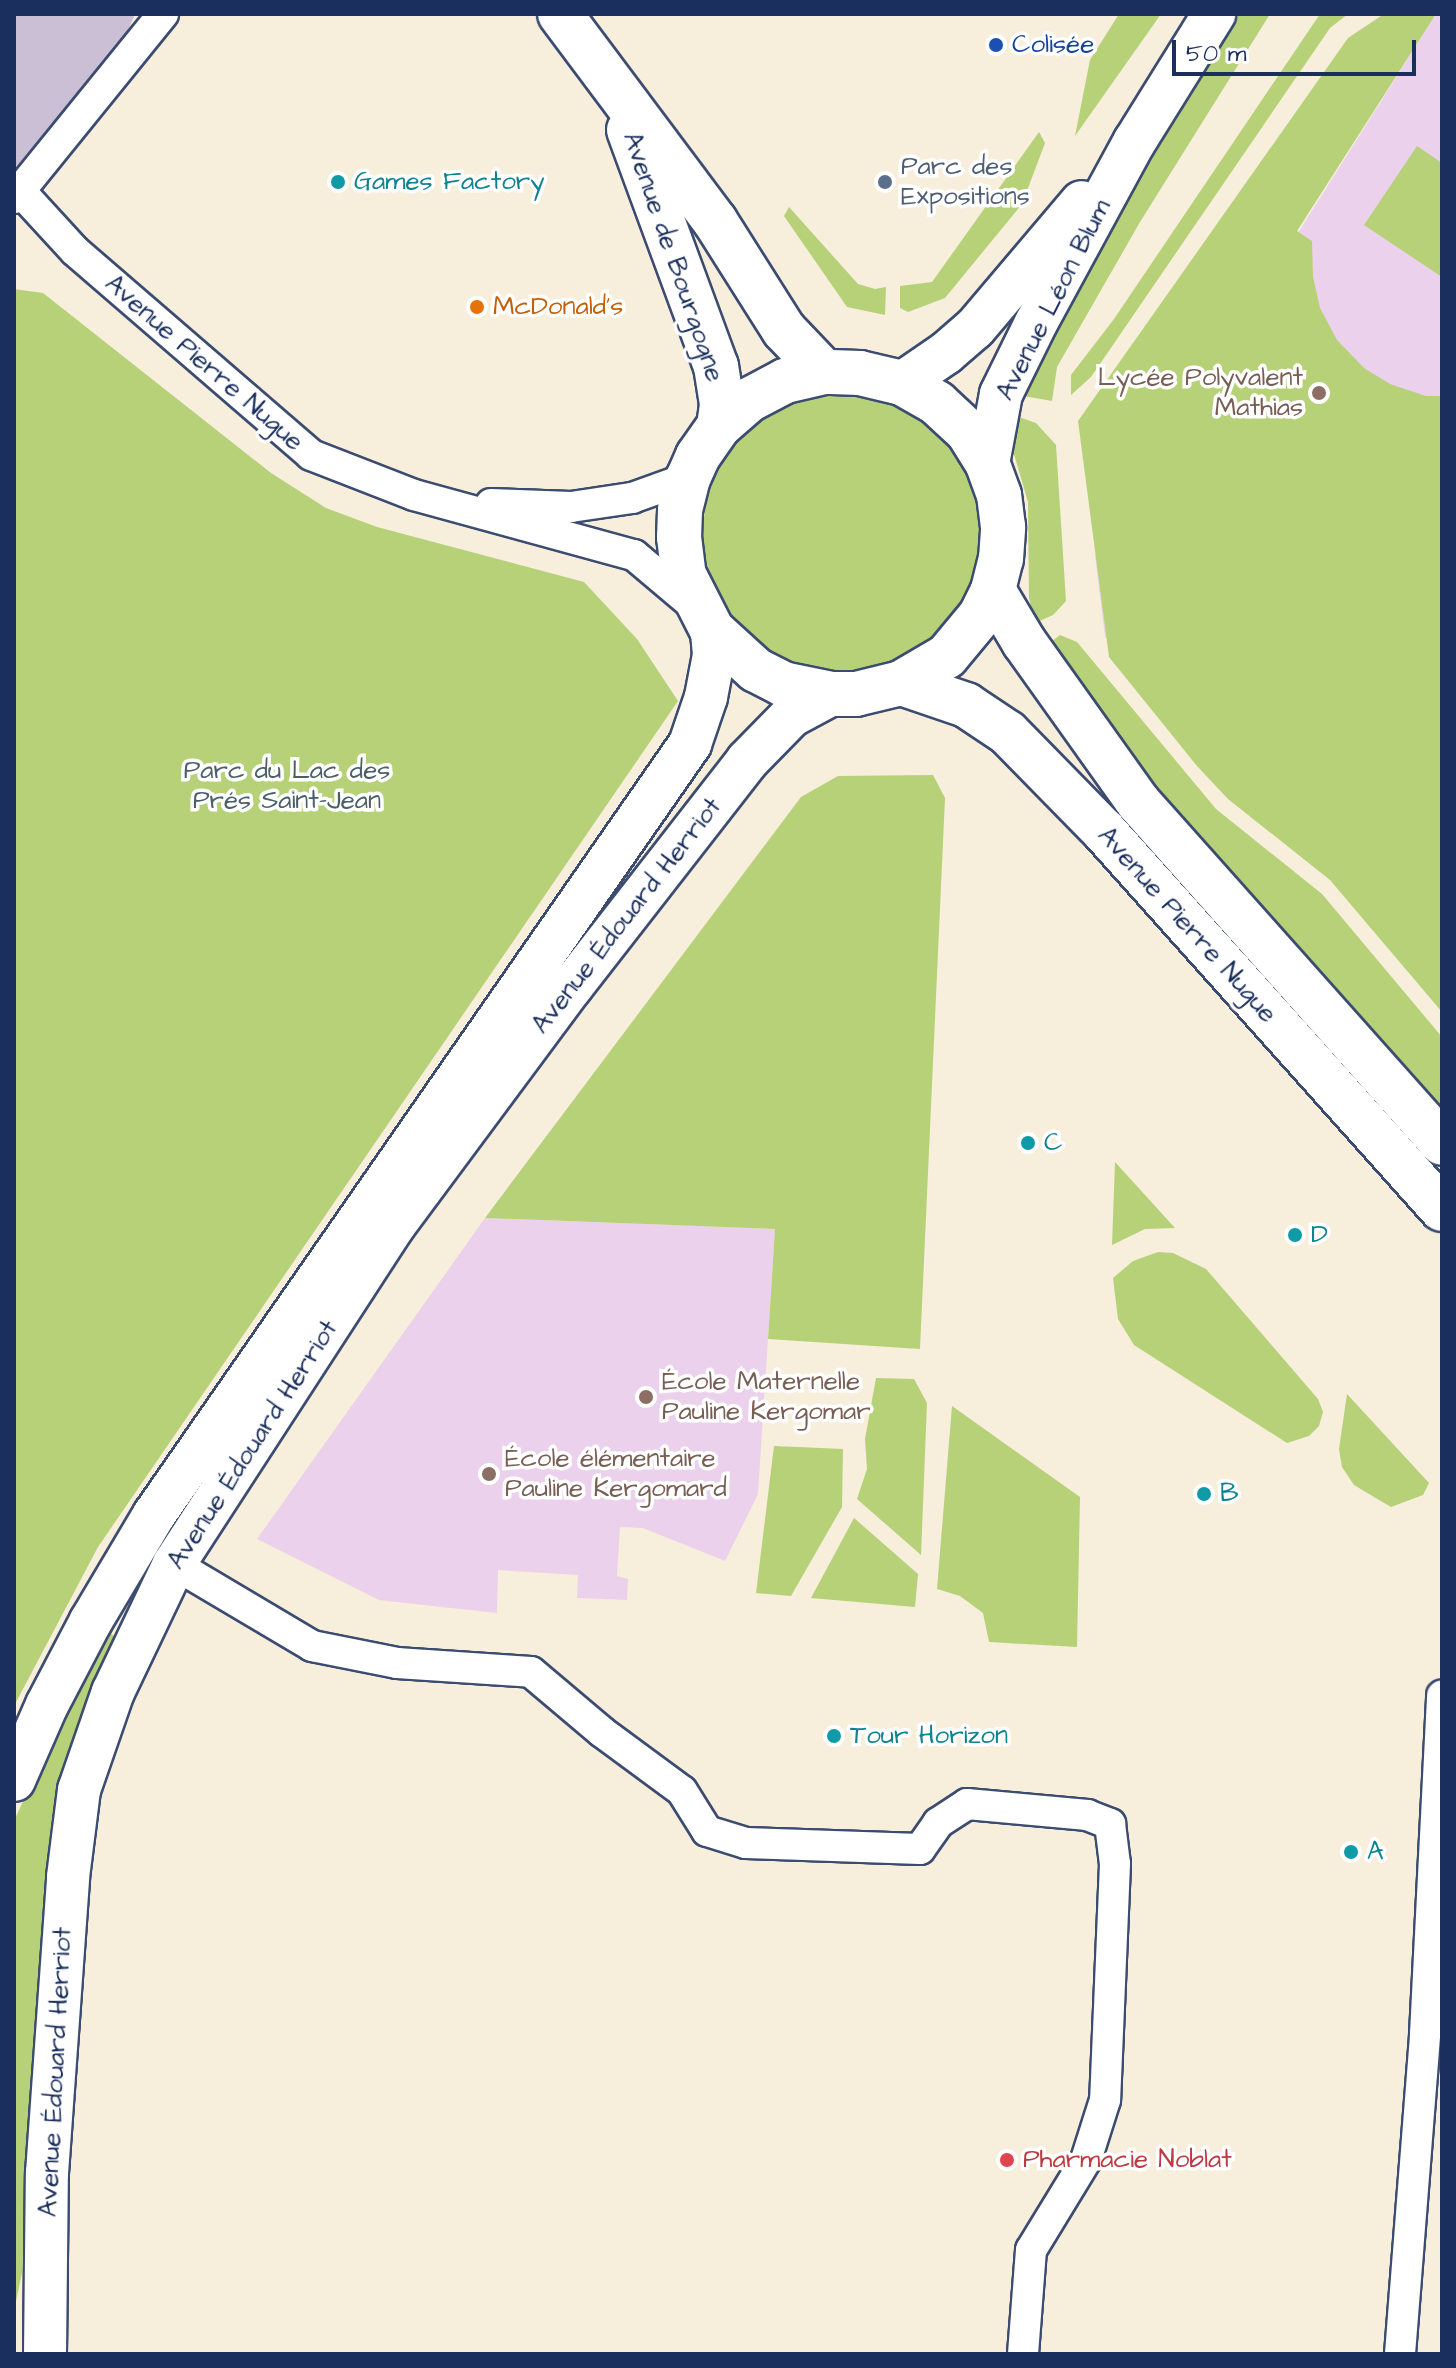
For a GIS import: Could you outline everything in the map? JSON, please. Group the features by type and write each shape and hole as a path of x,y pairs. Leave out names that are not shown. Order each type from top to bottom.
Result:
{"main road":[{"name":"Avenue de Bourgogne","path":"560,14 715,221 784,330 824,372"},
{"name":"Avenue Léon Blum","path":"988,464 1001,394 1135,141 1214,14"},
{"name":"Avenue de Bourgogne","path":"615,90 716,366 722,405 719,426"},
{"name":"Avenue Léon Blum","path":"902,383 946,353 975,328 1135,141"},
{"name":"Avenue Pierre Nugue","path":"824,372 860,373 902,383 947,412 967,431 988,464 999,495 1003,527 1001,559 993,590 966,637 925,671 901,683 867,692 832,694 783,684 756,670 705,620 684,575 679,537 680,510 688,478 698,456 719,426 761,394 785,381 824,372"},
{"name":"Avenue Pierre Nugue","path":"993,590 1024,642 1139,803 1442,1143"},
{"name":"Avenue Édouard Herriot","path":"14,1780 47,1705 91,1621 154,1515 690,744 706,697 714,655 705,620"},
{"name":"Avenue Pierre Nugue","path":"901,683 966,705 1008,733 1041,763 1442,1209"},
{"name":"Avenue Édouard Herriot","path":"43,2354 47,2173 68,1877 79,1790 113,1692 174,1564 392,1228 572,986 747,761 791,716 832,694"},
{"path":"14,2338 43,2354"}],"street":[{"path":"17,195 163,14"},
{"name":"Avenue Pierre Nugue","path":"17,195 75,251 311,455 414,495 634,555 705,620"},
{"name":"Avenue Pierre Nugue","path":"414,495 502,505 571,507 632,498 688,478"},
{"path":"174,1564 312,1646 397,1663 531,1672 602,1732 682,1791 707,1831 746,1843 920,1849 938,1823 967,1804 1087,1815 1110,1824 1115,1864 1105,2100 1086,2160 1031,2250 1023,2354"},
{"path":"1400,2354 1426,2022 1442,1695"}],"shaded area":[{"path":"14,14 135,14 119,51 14,172"},
{"name":"Lycée Polyvalent Mathias","path":"1436,14 1442,14 1442,986 1105,637 1095,555"},
{"path":"485,1218 775,1229 758,1494 725,1561 643,1528 620,1527 617,1576 628,1579 627,1600 577,1598 578,1575 498,1570 497,1613 379,1600 257,1539"}],"green space":[{"path":"1119,14 1161,14 1075,136 1090,60"},
{"path":"1239,14 1270,14 1140,222 1057,367 1052,401 1024,396 1024,384 1059,312"},
{"path":"1320,14 1348,14 1330,28 1091,377 1071,395 1071,375 1114,319"},
{"name":"Lycée Polyvalent Mathias","path":"1384,14 1436,14 1297,231 1312,241 1313,277 1320,308 1337,340 1364,368 1390,384 1426,396 1442,396 1442,1012 1330,880 1228,799 1197,766 1109,657 1078,421 1348,38"},
{"path":"1039,132 1045,143 1022,204 945,298 908,312 900,308 900,286 932,282"},
{"path":"1417,146 1442,163 1442,277 1364,225"},
{"path":"789,207 858,284 875,289 886,287 885,315 847,307 784,216"},
{"name":"Parc du Lac des Prés Saint-Jean","path":"14,289 43,293 271,473 326,508 377,527 584,582 637,639 678,701 98,1547 14,1706"},
{"path":"856,394 908,410 941,434 971,480 979,506 979,560 971,586 941,632 895,662 856,672 828,672 776,656 743,632 734,621 719,599 705,560 703,519 719,467 743,434 754,425 776,410 815,396"},
{"path":"1010,414 1036,423 1056,445 1066,601 1053,615 1035,623 1029,598 1028,502 1009,437"},
{"path":"1060,635 1077,642 1216,809 1322,894 1442,1037 1442,1118 1154,793 1047,645"},
{"path":"933,775 945,798 920,1349 768,1339 775,1229 485,1218 801,797 838,776"},
{"path":"1115,1162 1175,1228 1145,1229 1112,1245"},
{"path":"1158,1252 1173,1253 1206,1269 1318,1399 1323,1412 1319,1426 1309,1436 1287,1443 1134,1345 1118,1319 1113,1278 1133,1261"},
{"path":"876,1378 914,1379 927,1403 921,1555 857,1499 867,1469 865,1439"},
{"path":"1347,1394 1429,1483 1423,1495 1391,1507 1354,1485 1342,1467 1339,1449"},
{"path":"952,1406 1080,1497 1077,1647 989,1642 983,1613 960,1596 937,1589"},
{"path":"774,1446 843,1449 842,1507 791,1596 756,1593"},
{"path":"854,1518 918,1574 915,1607 811,1598"},
{"path":"107,1631 121,1641 56,1817 35,2021 22,2273 14,2311 14,1821 56,1729"}],"place":[{"name":"Colisée","path":"996,45"},
{"name":"Games Factory","path":"338,182"},
{"name":"Parc des Expositions","path":"885,182"},
{"name":"McDonald's","path":"477,307"},
{"name":"Lycée Polyvalent Mathias","path":"1319,393"},
{"name":"C","path":"1028,1143"},
{"name":"D","path":"1295,1235"},
{"name":"École Maternelle Pauline Kergomar","path":"646,1397"},
{"name":"École élémentaire Pauline Kergomard","path":"489,1474"},
{"name":"B","path":"1204,1494"},
{"name":"Tour Horizon","path":"834,1736"},
{"name":"A","path":"1351,1852"},
{"name":"Pharmacie Noblat","path":"1007,2160"}]}
